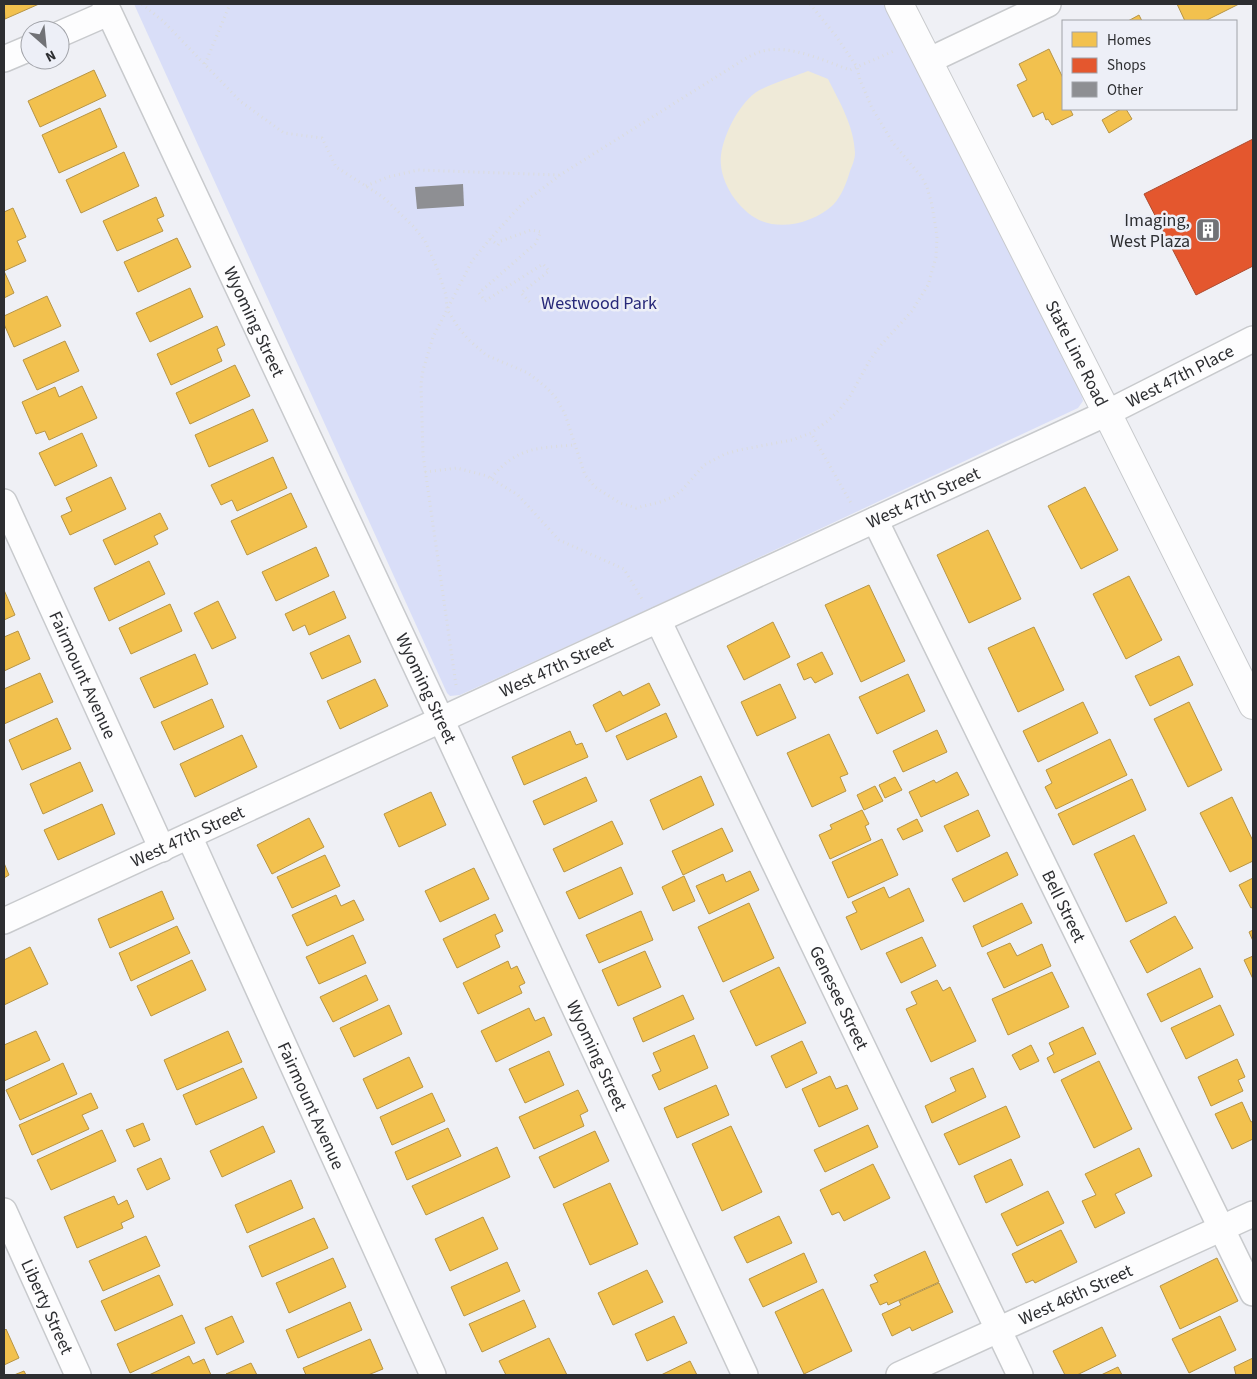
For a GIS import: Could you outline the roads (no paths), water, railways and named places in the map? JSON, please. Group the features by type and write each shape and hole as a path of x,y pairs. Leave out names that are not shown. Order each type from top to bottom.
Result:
{"street":[{"name":"State Line Road","path":"899,4 1253,705"},
{"path":"928,61 1048,4"},
{"path":"70,28 106,8"},
{"name":"Wyoming Street","path":"106,8 442,721 745,1375"},
{"path":"4,60 20,53"},
{"name":"West 47th Place","path":"1107,413 1253,339"},
{"name":"West 47th Street","path":"4,921 442,721 651,611 875,520 1107,413"},
{"name":"Fairmount Avenue","path":"4,502 162,849"},
{"name":"Bell Street","path":"875,520 1253,1293"},
{"name":"Genesee Street","path":"651,611 1020,1375"},
{"name":"Fairmount Avenue","path":"189,836 433,1375"},
{"name":"Liberty Street","path":"4,1211 78,1375"},
{"name":"West 46th Street","path":"899,1375 1253,1214"}],"place":[{"name":"Imaging, West Plaza","path":"1208,230"}],"park label":[{"name":"Westwood Park","path":"599,303"}]}
